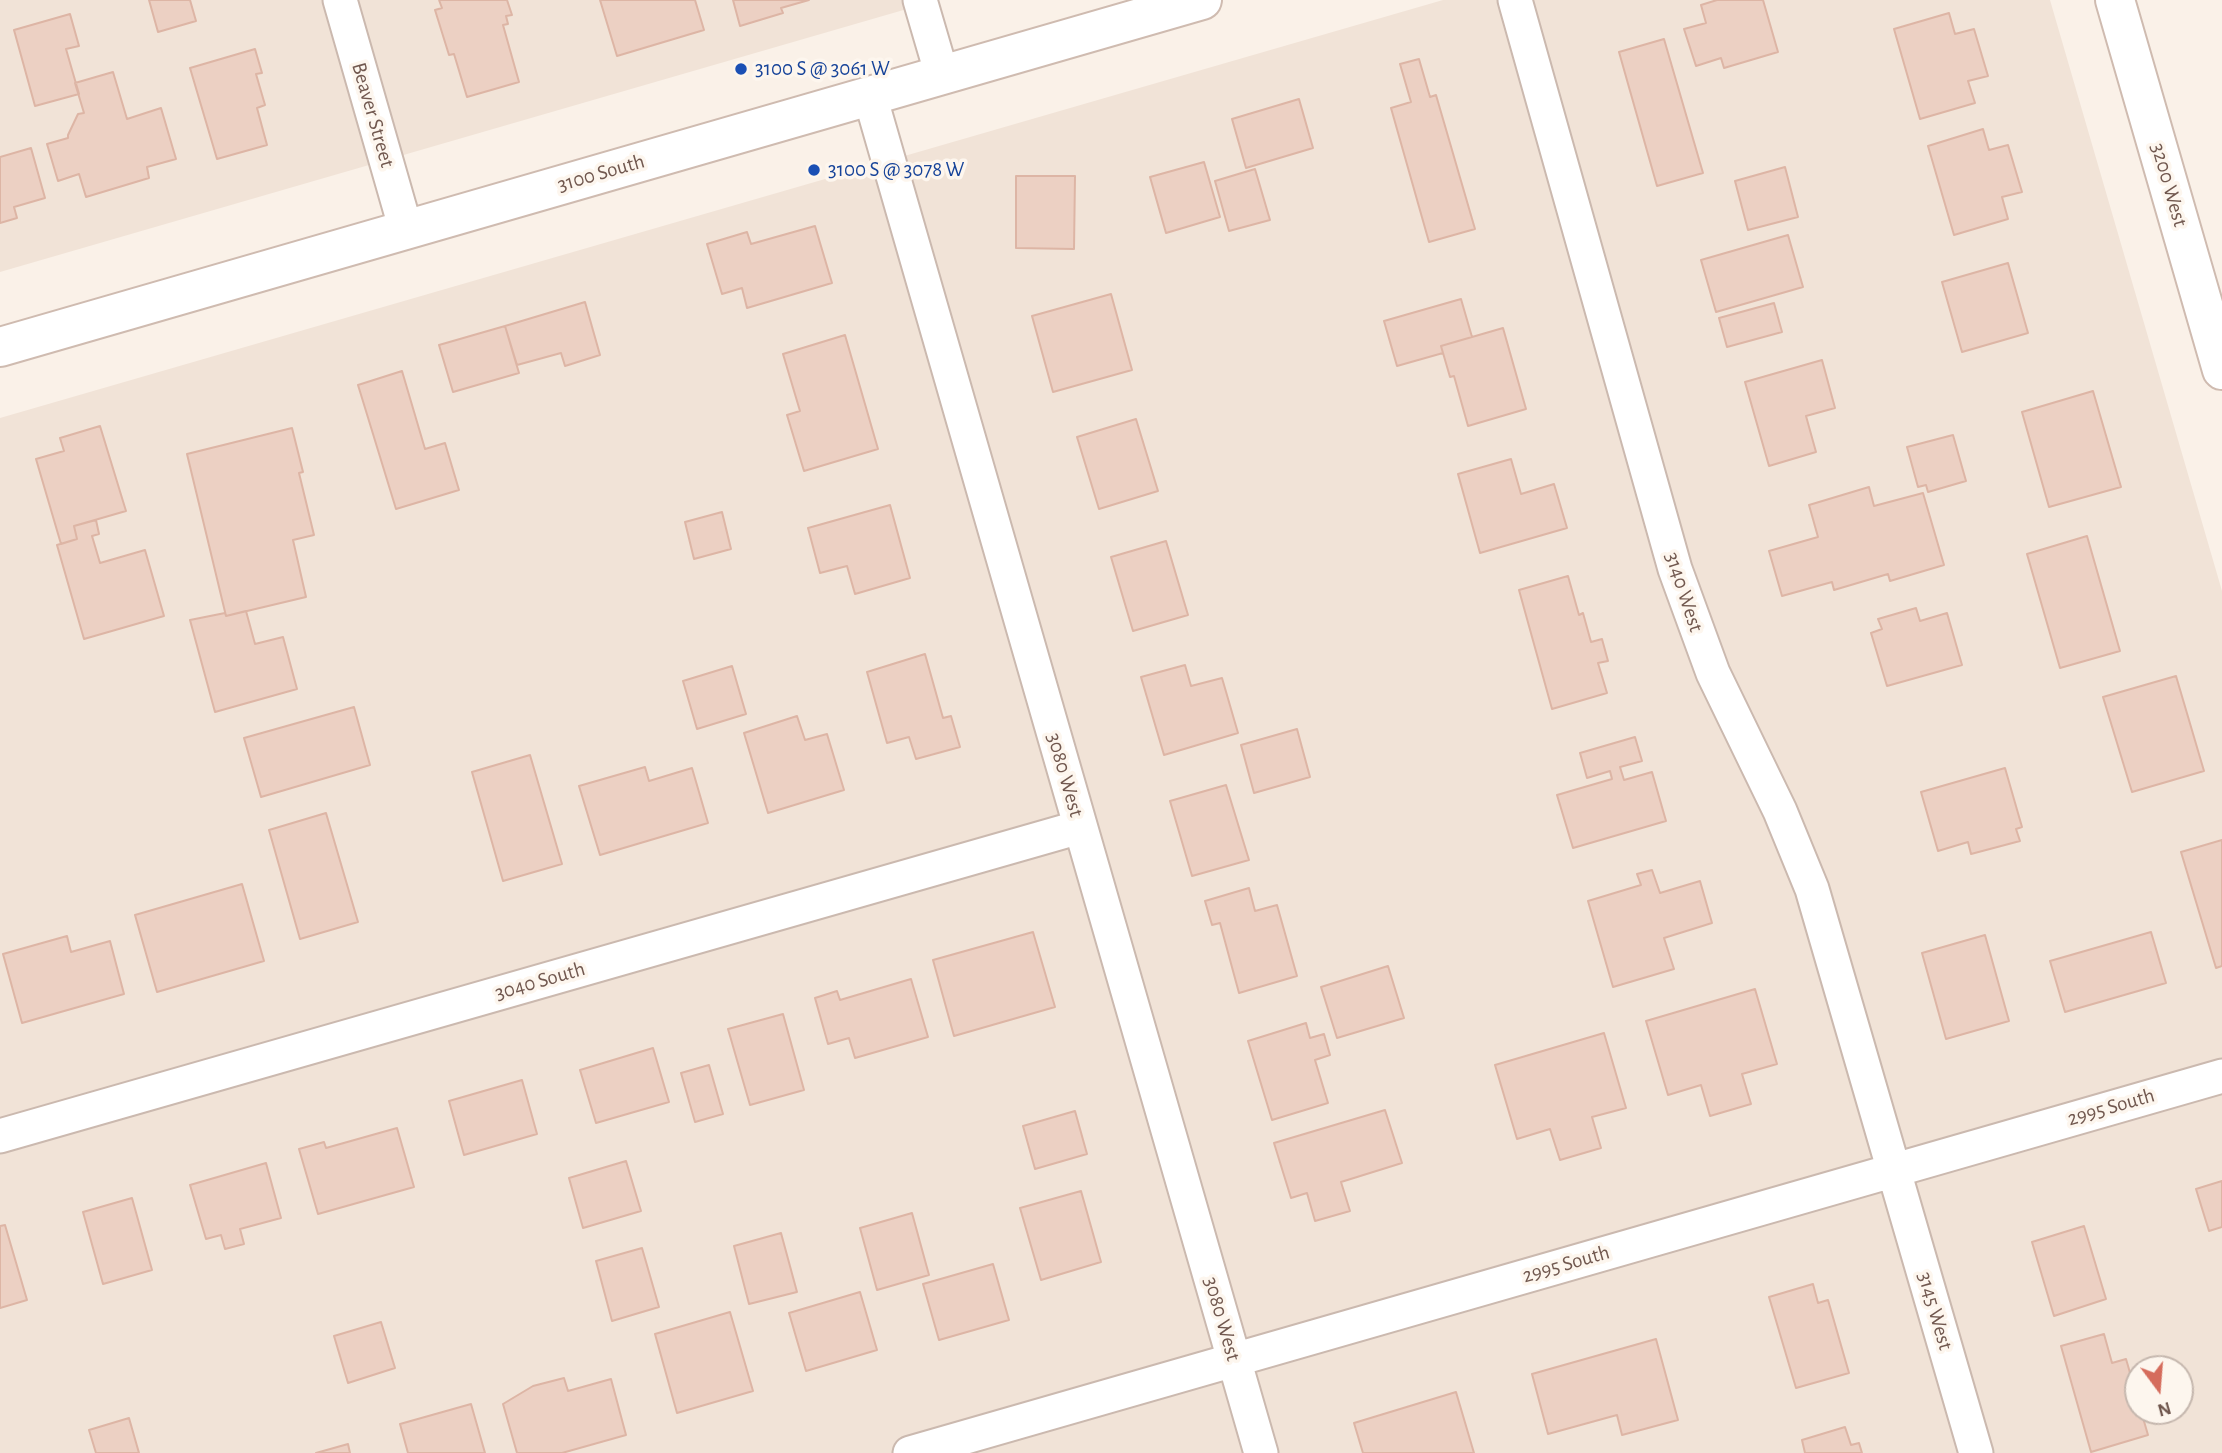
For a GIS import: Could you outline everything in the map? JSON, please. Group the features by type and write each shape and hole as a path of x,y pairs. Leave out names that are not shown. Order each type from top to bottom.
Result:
{"main road":[{"name":"3100 South","path":"0,347 1202,0"},
{"name":"3200 West","path":"2115,0 2222,370"}],"street":[{"name":"Beaver Street","path":"340,0 406,230"},
{"path":"920,0 942,75"},
{"name":"3140 West","path":"1515,0 1675,569 1713,673 1780,811 1812,889 1894,1170"},
{"name":"3080 West","path":"870,96 1261,1453"},
{"name":"3040 South","path":"0,1136 1080,827"},
{"name":"2995 South","path":"910,1453 2222,1076"},
{"name":"3145 West","path":"1894,1170 1976,1453"}],"shaded area":[{"path":"0,0 938,0 0,272"},
{"path":"1443,0 2050,0 2222,591 2222,1453 0,1453 0,418"}],"building":[{"path":"149,0 190,0 196,21 158,32"},
{"path":"439,0 507,0 512,15 506,16 508,24 503,25 519,82 467,97 454,54 449,55 435,10 442,8"},
{"path":"600,0 695,0 704,30 617,56"},
{"path":"733,0 809,0 781,8 783,13 740,26"},
{"path":"1717,0 1763,0 1778,52 1724,68 1721,58 1696,66 1684,29 1706,23 1701,5"},
{"path":"1949,13 1955,34 1974,29 1988,76 1968,81 1975,103 1920,119 1894,29"},
{"path":"70,14 79,46 66,49 79,94 35,106 14,30"},
{"path":"1664,39 1703,173 1657,186 1619,52"},
{"path":"255,49 262,73 256,74 265,105 257,108 267,145 217,159 190,68"},
{"path":"1419,59 1430,97 1436,95 1475,229 1429,242 1391,108 1411,102 1400,64"},
{"path":"113,72 127,119 161,108 176,159 147,167 149,178 86,197 79,174 58,181 47,144 68,138 78,114 84,113 75,83"},
{"path":"1299,99 1313,148 1246,168 1232,119"},
{"path":"1983,129 1989,150 2008,145 2022,192 2002,197 2008,219 1954,235 1928,146"},
{"path":"31,148 45,198 14,207 17,218 0,223 0,157"},
{"path":"1204,162 1220,217 1166,233 1150,177"},
{"path":"1785,167 1798,217 1748,230 1735,181"},
{"path":"1255,169 1270,220 1229,231 1215,181"},
{"path":"1016,176 1075,176 1074,249 1016,248"},
{"path":"815,226 832,283 747,308 742,288 722,294 707,244 747,232 751,244"},
{"path":"1788,235 1803,287 1716,312 1701,260"},
{"path":"2008,263 2028,333 1962,352 1942,282"},
{"path":"1111,294 1132,370 1053,392 1032,316"},
{"path":"1461,299 1472,337 1441,346 1443,353 1397,366 1384,321"},
{"path":"585,302 600,355 565,366 561,353 517,365 505,326"},
{"path":"1774,303 1782,332 1727,347 1719,318"},
{"path":"505,326 519,373 453,392 439,345"},
{"path":"1503,328 1526,409 1468,426 1454,376 1450,377 1441,346"},
{"path":"845,335 878,449 804,471 787,415 800,411 783,354"},
{"path":"1822,360 1835,408 1806,416 1816,452 1769,466 1745,382"},
{"path":"402,371 425,449 445,443 459,490 396,509 358,385"},
{"path":"2093,391 2121,487 2049,507 2022,412"},
{"path":"1136,419 1158,491 1099,509 1077,437"},
{"path":"100,426 126,511 74,526 77,539 61,544 36,459 64,451 60,438"},
{"path":"292,428 303,472 299,473 314,535 293,540 306,597 226,616 187,454"},
{"path":"1953,435 1966,481 1928,492 1926,485 1918,487 1907,447"},
{"path":"1511,459 1521,494 1554,484 1567,528 1480,553 1458,474"},
{"path":"1869,487 1874,506 1923,493 1944,565 1890,581 1888,574 1834,590 1832,582 1782,596 1769,551 1818,537 1809,505"},
{"path":"890,505 910,578 855,594 847,566 820,573 808,528"},
{"path":"722,512 731,549 694,559 685,522"},
{"path":"96,520 99,534 92,536 100,563 145,550 164,616 84,639 57,545 77,539 74,526"},
{"path":"2087,536 2120,651 2060,668 2027,554"},
{"path":"1166,541 1188,615 1133,631 1111,557"},
{"path":"1568,576 1579,615 1583,613 1591,642 1602,639 1608,661 1598,663 1607,693 1552,709 1519,590"},
{"path":"1916,608 1920,621 1947,613 1962,665 1887,686 1871,633 1882,629 1878,619"},
{"path":"246,611 255,644 283,637 297,689 215,712 190,620"},
{"path":"925,654 943,718 951,716 960,747 916,759 909,737 887,743 867,672"},
{"path":"1185,665 1191,686 1222,678 1238,733 1164,755 1141,677"},
{"path":"732,666 746,714 697,729 683,681"},
{"path":"2176,676 2204,771 2132,792 2103,697"},
{"path":"354,707 370,765 261,797 244,738"},
{"path":"797,716 805,740 827,734 844,790 768,813 744,733"},
{"path":"1297,729 1310,777 1254,793 1241,745"},
{"path":"1635,737 1642,761 1620,767 1624,780 1652,772 1666,821 1573,848 1557,795 1612,779 1610,771 1587,778 1580,753"},
{"path":"530,755 562,864 503,881 472,772"},
{"path":"645,767 649,781 692,768 708,823 600,855 579,786"},
{"path":"2005,768 2022,827 2016,829 2020,841 1971,854 1968,842 1938,851 1921,792"},
{"path":"1226,785 1249,860 1192,876 1170,801"},
{"path":"326,813 358,922 300,939 269,830"},
{"path":"2222,840 2222,966 2216,968 2181,852"},
{"path":"1652,870 1660,893 1700,881 1712,923 1664,938 1674,969 1613,987 1588,901 1641,885 1637,874"},
{"path":"242,884 264,961 157,992 135,915"},
{"path":"1249,888 1255,911 1277,905 1297,976 1239,993 1220,923 1212,925 1205,901"},
{"path":"1033,932 1055,1007 954,1036 933,960"},
{"path":"2151,932 2166,983 2065,1012 2050,961"},
{"path":"1985,935 2009,1021 1946,1039 1922,953"},
{"path":"67,936 71,952 110,941 124,994 22,1023 3,954"},
{"path":"1388,966 1404,1018 1337,1038 1321,987"},
{"path":"911,979 928,1037 855,1058 849,1038 828,1044 815,998 837,991 840,1000"},
{"path":"1755,989 1777,1064 1742,1074 1751,1104 1710,1116 1701,1085 1668,1095 1646,1021"},
{"path":"783,1014 804,1090 750,1105 728,1029"},
{"path":"1306,1023 1310,1038 1324,1034 1330,1055 1315,1060 1328,1103 1272,1120 1248,1041"},
{"path":"1604,1033 1626,1108 1592,1117 1601,1148 1560,1160 1550,1129 1517,1139 1495,1065"},
{"path":"653,1048 669,1102 596,1123 580,1070"},
{"path":"709,1065 723,1114 695,1122 681,1073"},
{"path":"522,1080 537,1134 464,1155 449,1101"},
{"path":"1385,1110 1402,1163 1341,1182 1350,1211 1315,1221 1307,1193 1291,1198 1274,1143"},
{"path":"1075,1111 1087,1154 1035,1169 1023,1126"},
{"path":"397,1128 414,1187 318,1214 299,1149 324,1142 326,1148"},
{"path":"626,1161 641,1211 583,1228 569,1178"},
{"path":"266,1163 281,1218 240,1229 244,1244 225,1249 221,1235 206,1239 190,1185"},
{"path":"2222,1181 2222,1227 2209,1231 2196,1189"},
{"path":"1081,1191 1101,1262 1041,1280 1020,1208"},
{"path":"132,1198 152,1270 103,1284 83,1212"},
{"path":"912,1213 929,1275 877,1290 860,1228"},
{"path":"5,1225 27,1300 0,1308 0,1226"},
{"path":"2084,1226 2106,1299 2054,1316 2032,1242"},
{"path":"781,1233 797,1292 749,1304 734,1246"},
{"path":"642,1248 659,1307 612,1321 596,1261"},
{"path":"993,1264 1009,1320 939,1340 923,1284"},
{"path":"1813,1284 1818,1303 1828,1300 1849,1373 1796,1388 1769,1297"},
{"path":"860,1292 877,1350 806,1371 789,1313"},
{"path":"730,1312 753,1391 677,1413 655,1334"},
{"path":"381,1322 395,1368 348,1383 334,1336"},
{"path":"2104,1334 2112,1363 2124,1360 2124,1425 2145,1425 2148,1435 2091,1452 2061,1346"},
{"path":"1656,1339 1678,1420 1622,1435 1617,1415 1548,1434 1532,1374"},
{"path":"564,1378 568,1391 611,1379 626,1435 562,1453 517,1453 503,1404 533,1386"},
{"path":"1456,1392 1474,1453 1363,1453 1354,1423"},
{"path":"471,1404 485,1453 408,1453 400,1424"},
{"path":"129,1418 139,1453 96,1453 89,1430"},
{"path":"1845,1427 1851,1445 1859,1443 1862,1453 1805,1453 1802,1440"},
{"path":"348,1444 350,1453 316,1453"}],"place":[{"name":"3100 S @ 3061 W","path":"741,69"},
{"name":"3100 S @ 3078 W","path":"814,170"}]}
